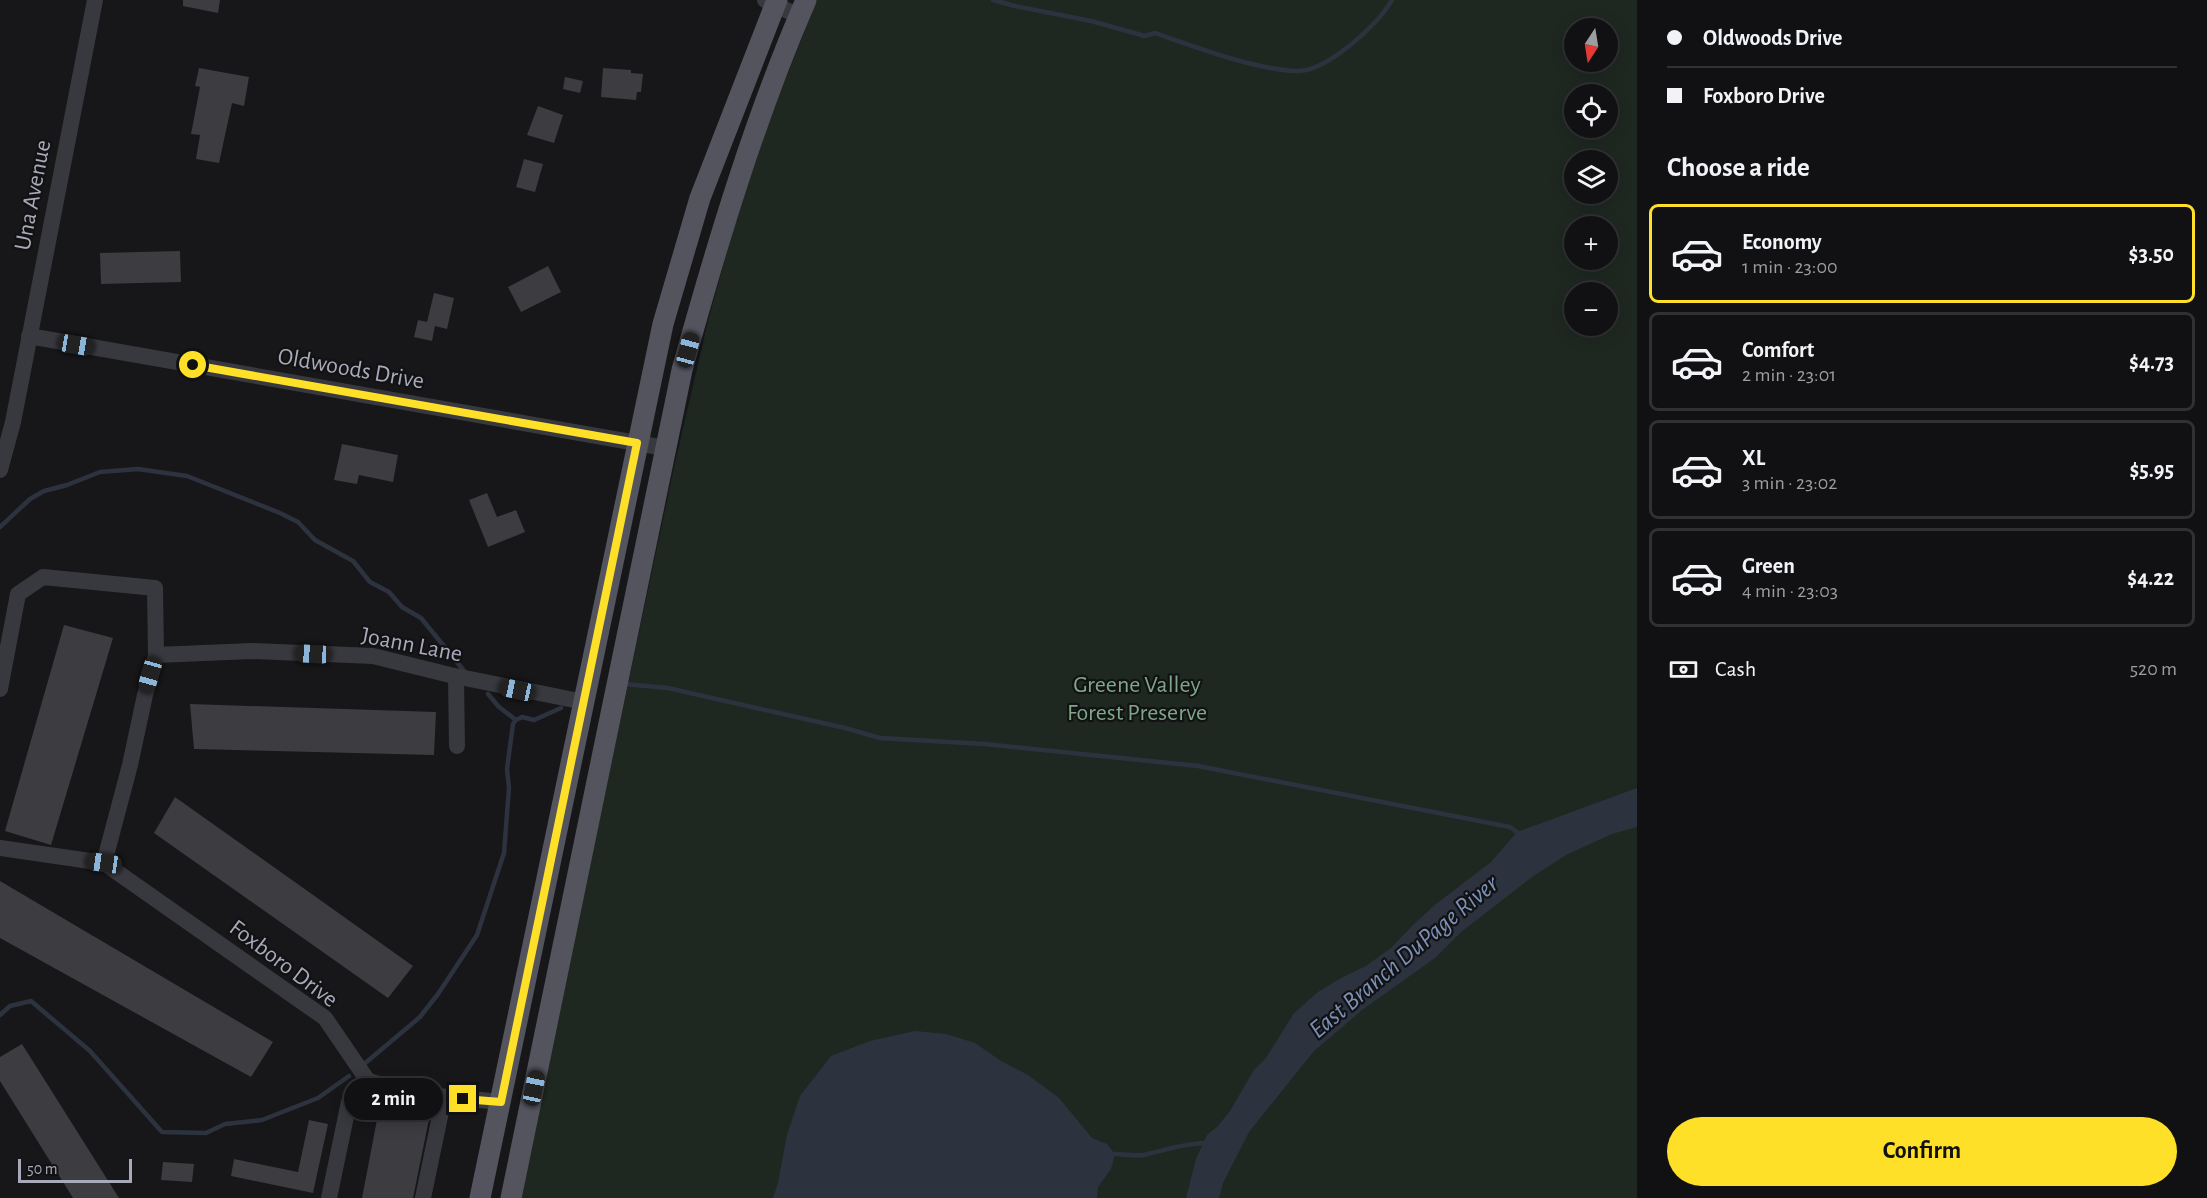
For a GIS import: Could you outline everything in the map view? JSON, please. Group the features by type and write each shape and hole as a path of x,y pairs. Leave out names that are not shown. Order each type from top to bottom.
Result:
{"main road":[{"path":"480,1198 663,324 700,198 772,2"},
{"path":"511,1198 682,370 715,250 743,165 803,8"}],"street":[{"name":"Una Avenue","path":"0,470 13,422 95,0"},
{"path":"772,2 803,8"},
{"name":"Oldwoods Drive","path":"29,336 665,448"},
{"path":"0,689 18,594 43,577 155,588 156,656 104,863 0,848"},
{"name":"Joann Lane","path":"156,656 252,651 373,656 456,676 584,702"},
{"path":"456,676 457,746"},
{"name":"Foxboro Drive","path":"104,863 325,1018 368,1081"},
{"path":"329,1198 349,1102 368,1081 417,1094 501,1102"},
{"path":"423,1198 444,1097"}],"green space":[{"name":"Greene Valley Forest Preserve","path":"817,0 1637,0 1637,1198 519,1198 675,463 709,317 752,163"}],"water":[{"name":"East Branch DuPage River","path":"1637,788 1637,827 1612,834 1566,855 1532,877 1461,932 1435,958 1362,1010 1314,1051 1249,1132 1223,1183 1219,1198 1186,1198 1196,1159 1207,1135 1230,1111 1254,1070 1266,1058 1294,1013 1318,992 1366,966 1391,948 1436,904 1491,862 1517,832"},
{"path":"915,1031 946,1034 975,1043 1001,1061 1028,1075 1059,1098 1092,1138 1107,1144 1115,1154 1111,1169 1098,1187 1097,1198 773,1198 787,1135 800,1096 831,1056 870,1041"}],"building":[{"path":"183,0 220,0 218,13 183,6"},
{"path":"199,68 249,77 244,106 232,103 219,163 196,159 200,135 191,134 200,87 195,86"},
{"path":"603,68 631,70 631,73 643,74 641,92 637,92 636,100 601,97"},
{"path":"565,77 583,81 580,93 563,89"},
{"path":"538,106 563,115 554,143 527,135"},
{"path":"524,159 543,164 535,192 516,187"},
{"path":"180,251 181,282 101,284 100,253"},
{"path":"548,266 561,292 521,312 508,287"},
{"path":"434,293 454,298 447,329 435,326 432,341 414,337 418,320 427,322"},
{"path":"342,444 398,455 393,482 359,475 357,484 334,480"},
{"path":"487,493 497,517 516,510 525,532 488,547 469,500"},
{"path":"64,625 113,638 51,845 5,831"},
{"path":"190,704 436,712 434,755 194,749"},
{"path":"175,797 413,966 388,998 154,833"},
{"path":"0,881 273,1042 251,1077 0,938"},
{"path":"22,1044 119,1198 73,1198 0,1081 0,1057"},
{"path":"379,1109 429,1119 413,1198 362,1198"},
{"path":"309,1120 328,1124 313,1193 231,1176 234,1159 298,1172"},
{"path":"163,1162 194,1164 192,1182 161,1180"}],"waterway":[{"path":"993,0 1091,21 1145,36 1155,33 1245,62 1281,70 1298,71 1310,69 1337,55 1364,33 1392,0"},
{"path":"0,527 30,499 44,491 100,472 138,469 187,476 298,522 315,540 353,561 370,582 389,592 402,607 421,618 465,672"},
{"path":"624,684 668,688 880,738 984,744 1198,766 1510,827 1521,835"},
{"path":"488,694 499,707 516,720"},
{"path":"516,720 522,717 534,720 561,708"},
{"path":"363,1065 420,1017 477,935 504,853 509,788 507,769 513,724 516,720"},
{"path":"0,1015 10,1006 31,1001 90,1051 162,1132 206,1133 225,1124 262,1120 318,1098 349,1076"},
{"path":"1115,1154 1143,1155 1184,1145 1209,1143"}],"route":[{"path":"193,365 637,443 501,1102 463,1099"}]}
